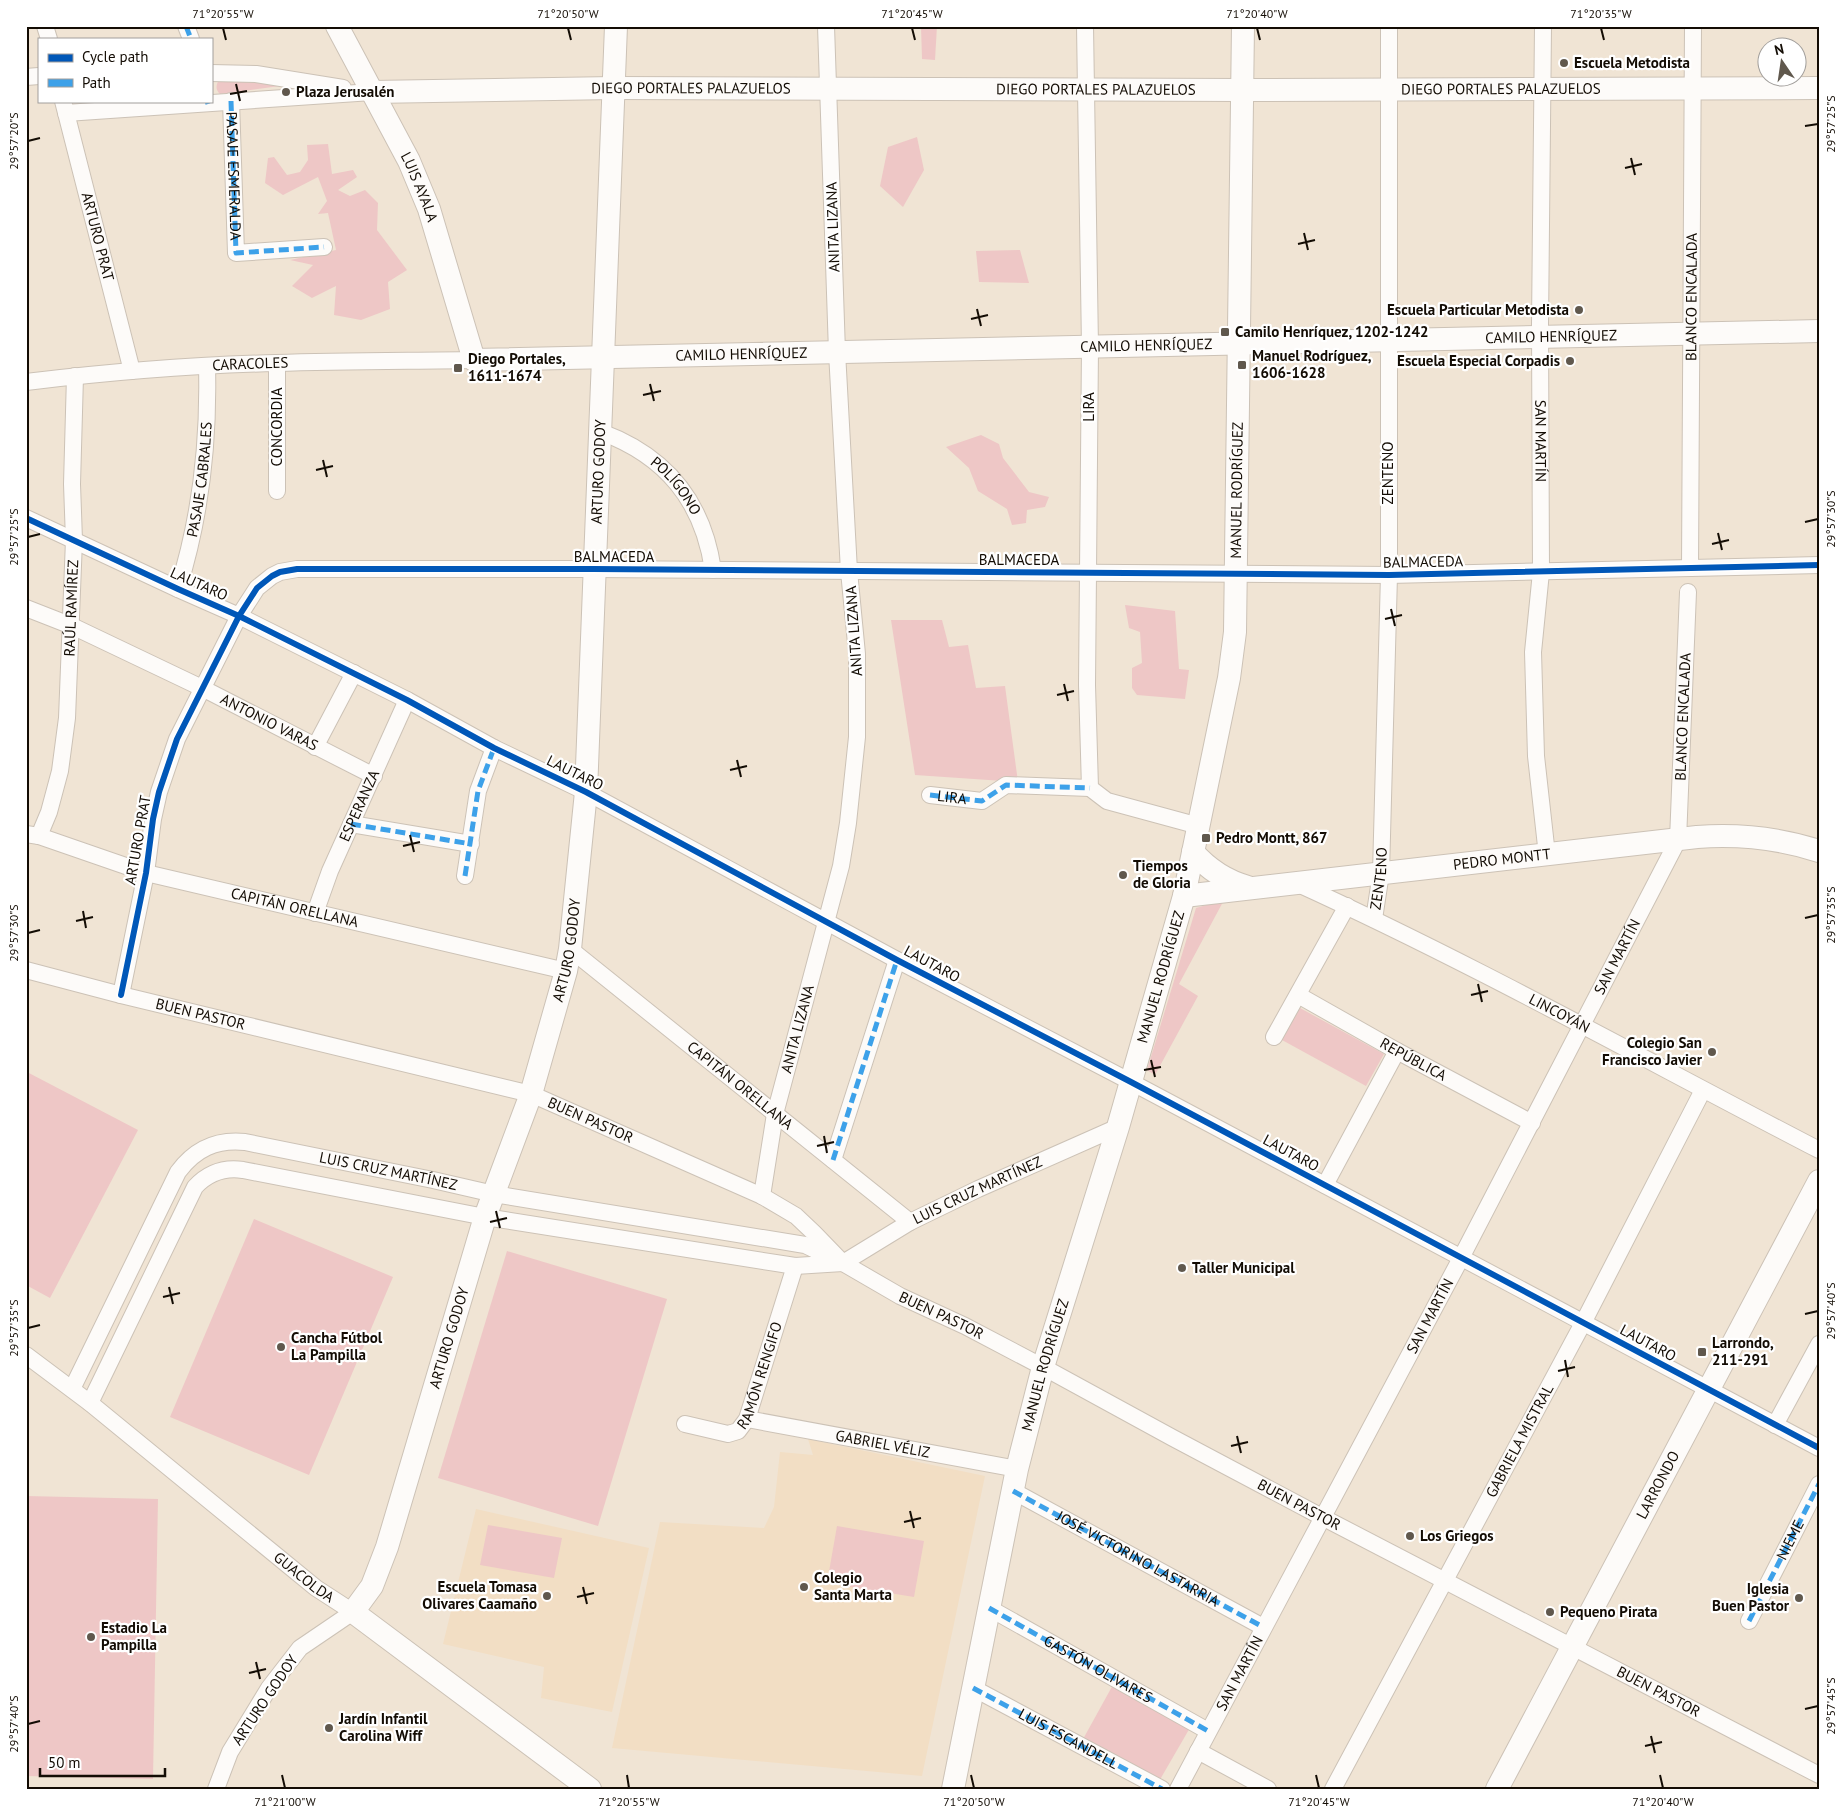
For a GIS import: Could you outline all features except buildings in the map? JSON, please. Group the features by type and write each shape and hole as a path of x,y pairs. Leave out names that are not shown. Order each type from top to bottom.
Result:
{"street":[{"path":"186,26 191,38"},
{"name":"LUIS AYALA","path":"337,26 408,161 429,209 474,360"},
{"name":"ARTURO GODOY","path":"216,1789 230,1752 269,1688 300,1648 353,1612 372,1586 387,1547 485,1217 531,1094 566,971 570,949 586,792 616,26"},
{"name":"ANITA LIZANA","path":"762,1196 775,1114 840,866 848,823 857,737 857,654 849,571 837,352 826,26"},
{"name":"LIRA","path":"930,795 982,801 1006,785 1090,788 1087,685 1090,347 1085,26"},
{"name":"MANUEL RODRÍGUEZ","path":"952,1789 1017,1469 1043,1367 1118,1127 1184,896 1229,678 1235,632 1243,26"},
{"name":"ZENTENO","path":"1374,920 1381,873 1389,575 1389,26"},
{"name":"SAN MARTÍN","path":"1543,26 1540,572 1533,652 1536,756 1547,855"},
{"name":"BLANCO ENCALADA","path":"1690,568 1693,26"},
{"name":"DIEGO PORTALES PALAZUELOS","path":"212,73 256,74 372,92"},
{"name":"DIEGO PORTALES PALAZUELOS","path":"64,107 231,102 372,92 614,88 1388,90 1819,88"},
{"name":"PASAJE ESMERALDA","path":"231,102 236,253 324,247"},
{"name":"ARTURO PRAT","path":"64,107 132,371"},
{"name":"CAMILO HENRÍQUEZ","path":"474,360 1819,331"},
{"name":"CARACOLES","path":"26,382 75,376 207,366 474,360"},
{"name":"CONCORDIA","path":"277,363 277,491"},
{"name":"PASAJE CABRALES","path":"178,590 189,554 203,478 207,431 207,366"},
{"name":"RAÚL RAMÍREZ","path":"33,835 49,812 60,772 67,718 72,626 74,540 72,484 75,376"},
{"name":"POLÍGONO","path":"601,432 620,439 655,461 684,491 697,513 706,537 713,570"},
{"name":"LAUTARO","path":"26,518 178,590 239,616 407,700 494,748 586,792 827,920 897,960 1131,1082 1819,1448"},
{"name":"BALMACEDA","path":"239,616 257,588 264,581 288,570 594,569 1389,575 1819,565"},
{"name":"BLANCO ENCALADA","path":"1678,840 1688,592"},
{"name":"ANTONIO VARAS","path":"26,608 72,626 202,688 314,747 374,776"},
{"name":"ARTURO PRAT","path":"121,995 146,873 153,819 162,783 177,739 239,616"},
{"path":"314,747 354,673"},
{"name":"ESPERANZA","path":"315,912 330,871 407,700"},
{"path":"465,876 478,792 494,748"},
{"path":"1090,788 1107,801 1199,826"},
{"path":"351,824 471,844"},
{"name":"CAPITÁN ORELLANA","path":"33,835 146,873 566,971"},
{"name":"PEDRO MONTT","path":"1184,896 1720,836 1742,836 1784,842 1819,851"},
{"name":"SAN MARTÍN","path":"1178,1789 1461,1258 1678,840"},
{"path":"1194,852 1218,874 1228,880 1251,888"},
{"name":"LINCOYÁN","path":"1296,883 1347,906 1583,1024 1702,1090 1819,1150"},
{"path":"1274,1037 1347,906"},
{"name":"CAPITÁN ORELLANA","path":"570,949 910,1222"},
{"path":"833,1160 897,960"},
{"name":"BUEN PASTOR","path":"26,970 121,995 531,1094 762,1196 796,1216 843,1263 900,1296 965,1326 1322,1517 1445,1579 1819,1775"},
{"name":"REPÚBLICA","path":"1298,995 1396,1051 1532,1123"},
{"path":"1325,1185 1396,1051"},
{"name":"GABRIELA MISTRAL","path":"1333,1789 1583,1323 1702,1090"},
{"name":"LUIS CRUZ MARTÍNEZ","path":"90,1403 195,1188 209,1175 226,1169 243,1170 427,1204 485,1217 795,1266 843,1263 910,1222 978,1188 1118,1127"},
{"name":"LUIS CRUZ MARTÍNEZ","path":"72,1389 178,1172 192,1156 206,1147 222,1142 245,1142 494,1194 805,1244 843,1263"},
{"name":"LARRONDO","path":"1497,1789 1819,1181"},
{"name":"RAMÓN RENGIFO","path":"686,1424 728,1434 738,1431 747,1419 795,1266"},
{"path":"1775,1425 1819,1344"},
{"name":"GUACOLDA","path":"26,1355 90,1403 316,1588 353,1612 590,1789"},
{"name":"GABRIEL VÉLIZ","path":"747,1419 1017,1469"},
{"name":"NIEME","path":"1749,1621 1819,1484"},
{"name":"JOSÉ VICTORINO LASTARRIA","path":"1013,1491 1263,1627"},
{"name":"GASTÓN OLIVARES","path":"989,1608 1208,1731"},
{"name":"LUIS ESCANDELL","path":"973,1688 1162,1789"},
{"path":"1198,1751 1268,1789"}],"shaded area":[{"path":"921,26 937,26 935,60 922,59"},
{"path":"219,80 287,85 220,94 217,90"},
{"path":"917,137 924,170 903,207 880,186 888,147"},
{"path":"328,144 332,174 353,170 357,177 338,190 350,196 365,190 378,203 377,230 407,270 388,282 390,309 361,320 334,315 336,286 312,298 292,286 313,265 290,260 336,250 328,213 318,214 327,201 318,177 283,195 265,183 268,158 274,157 287,175 300,172 308,160 307,145"},
{"path":"1020,250 1029,283 979,282 976,251"},
{"path":"981,435 999,444 1003,458 1029,492 1049,497 1045,507 1027,510 1026,523 1012,525 1007,509 978,491 969,468 946,447"},
{"path":"1125,605 1175,611 1179,669 1189,670 1185,699 1137,695 1132,688 1132,668 1142,663 1140,632 1129,628"},
{"path":"891,620 942,620 949,647 968,645 976,688 1005,686 1018,782 915,775"},
{"path":"1224,900 1179,984 1198,996 1155,1075 1147,1070 1196,908"},
{"path":"1300,1008 1384,1054 1366,1086 1282,1040"},
{"path":"27,1072 138,1130 50,1298 26,1285"},
{"name":"Cancha Fútbol La Pampilla","path":"254,1219 393,1277 309,1475 170,1417"},
{"path":"507,1251 667,1299 598,1526 438,1478"},
{"name":"Colegio Santa Marta","path":"808,1439 985,1476 922,1776 612,1748 660,1522 764,1528 774,1507 780,1452 813,1455"},
{"name":"Estadio La Pampilla","path":"26,1496 158,1499 153,1779 26,1776"},
{"name":"Escuela Tomasa Olivares Caamaño","path":"476,1509 649,1548 612,1712 541,1698 544,1667 443,1644"},
{"path":"488,1525 562,1538 554,1578 480,1565"},
{"path":"837,1526 924,1541 914,1597 827,1583"},
{"path":"1114,1683 1191,1726 1158,1783 1082,1741"}],"marked path":[{"path":"186,26 191,38"},
{"path":"231,101 236,253 324,247"},
{"path":"465,876 478,791 494,748"},
{"path":"930,795 982,801 1006,785 1090,788"},
{"path":"351,824 471,844"},
{"path":"833,1160 897,960"},
{"path":"1749,1621 1819,1484"},
{"path":"1013,1491 1263,1627"},
{"path":"989,1608 1208,1731"},
{"path":"973,1688 1162,1789"}],"cycle path":[{"path":"26,518 239,616 407,700 494,748 586,792 897,960 1131,1082 1819,1448"},
{"path":"121,995 146,873 153,819 159,792 177,739 239,616 257,588 280,572 297,569 594,569 1389,575 1819,565"}],"place":[{"name":"Escuela Metodista","path":"1564,63"},
{"name":"Plaza Jerusalén","path":"286,92"},
{"name":"Escuela Particular Metodista","path":"1579,310"},
{"name":"Camilo Henríquez, 1202-1242","path":"1225,332"},
{"name":"Escuela Especial Corpadis","path":"1570,361"},
{"name":"Manuel Rodríguez, 1606-1628","path":"1242,365"},
{"name":"Diego Portales, 1611-1674","path":"458,368"},
{"name":"Pedro Montt, 867","path":"1206,838"},
{"name":"Tiempos de Gloria","path":"1123,875"},
{"name":"Colegio San Francisco Javier","path":"1712,1052"},
{"name":"Taller Municipal","path":"1182,1268"},
{"name":"Cancha Fútbol La Pampilla","path":"281,1347"},
{"name":"Larrondo, 211-291","path":"1702,1352"},
{"name":"Los Griegos","path":"1410,1536"},
{"name":"Colegio Santa Marta","path":"804,1587"},
{"name":"Escuela Tomasa Olivares Caamaño","path":"547,1596"},
{"name":"Iglesia Buen Pastor","path":"1799,1598"},
{"name":"Pequeno Pirata","path":"1550,1612"},
{"name":"Estadio La Pampilla","path":"91,1637"},
{"name":"Jardín Infantil Carolina Wiff","path":"329,1728"}]}
